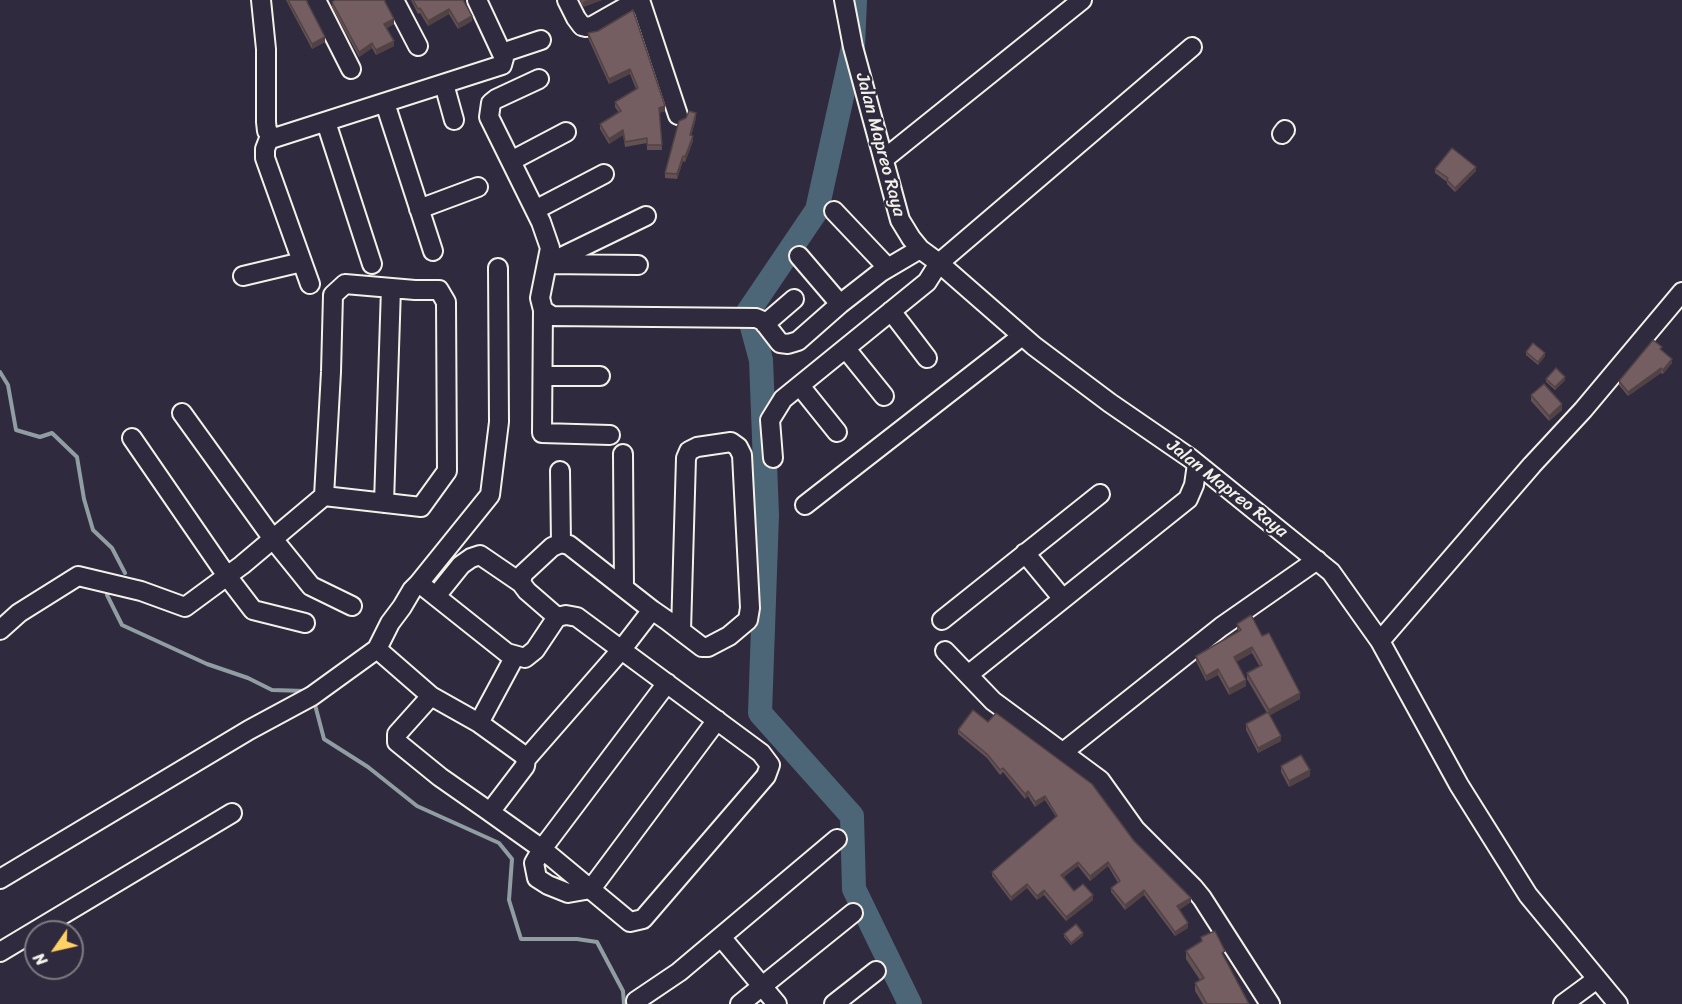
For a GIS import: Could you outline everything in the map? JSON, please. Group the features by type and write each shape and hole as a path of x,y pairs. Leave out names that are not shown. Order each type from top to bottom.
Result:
{"street":[{"path":"261,0 266,49 266,122 270,136 265,149 265,158 310,284"},
{"path":"316,0 351,69"},
{"path":"394,0 418,46"},
{"path":"270,136 274,138 502,65 504,62 502,53 477,0"},
{"path":"567,0 576,18 582,26 586,27 592,26 639,0 678,115"},
{"name":"Jalan Mapreo Raya","path":"844,0 854,47 902,227 920,249 1022,336 1085,385 1197,464 1331,572 1380,641 1438,748 1519,881 1544,916 1618,1004"},
{"path":"884,159 1082,0"},
{"path":"502,53 541,40"},
{"path":"773,458 770,420 783,399 927,282 939,263 1192,47"},
{"path":"539,79 496,99 491,103 489,117 535,210 550,248 540,298 543,310 542,433 610,435"},
{"path":"444,84 454,120"},
{"path":"385,103 433,251"},
{"path":"326,122 372,264"},
{"path":"511,161 566,132"},
{"path":"535,210 604,174"},
{"path":"419,209 477,187"},
{"path":"834,211 888,268"},
{"path":"547,264 645,216"},
{"path":"616,231 616,265"},
{"path":"543,310 552,316 756,318 765,324 780,343 788,344 798,341 840,304 888,268 920,249"},
{"path":"799,256 840,304"},
{"path":"243,276 302,262"},
{"path":"547,264 638,265"},
{"path":"0,879 249,730 312,696 377,649 390,623 412,590 490,495 499,422 498,268"},
{"path":"0,630 18,613 78,576 141,591 185,607 227,576 324,496 333,294 345,285 439,290 446,302 447,471 422,507 324,496"},
{"path":"384,503 391,288"},
{"path":"1380,641 1517,482 1583,410 1682,292"},
{"path":"765,324 794,299"},
{"path":"891,311 927,357"},
{"path":"805,505 1022,336"},
{"path":"846,349 884,396"},
{"path":"543,376 600,376"},
{"path":"800,386 837,432"},
{"path":"182,413 273,539 311,586 352,606"},
{"path":"132,438 227,576 254,610 306,623"},
{"path":"521,583 523,574 552,547 561,543 569,545 652,610 702,647 708,647 729,636 748,620 750,608 742,455 738,447 731,442 697,447 689,451 686,458 681,631"},
{"path":"622,454 624,588"},
{"path":"968,675 1188,499 1194,485 1197,464"},
{"path":"560,471 561,543"},
{"path":"942,620 1100,494"},
{"path":"1025,553 1063,599"},
{"path":"436,596 461,565 480,555 521,583 557,617"},
{"path":"1062,753 1221,627 1317,560"},
{"path":"419,583 507,653 515,656 525,658 535,650 557,617 566,615 577,617 717,720 760,753 770,765 766,776 643,919 630,922 542,849 440,777 397,742 397,734 431,696"},
{"path":"490,812 525,766 526,759 622,649 652,610"},
{"path":"377,649 431,696 479,723 526,759"},
{"path":"945,651 993,701 1100,780 1139,834 1193,887 1212,912 1270,1004"},
{"path":"479,723 515,656"},
{"path":"667,683 542,849 534,862 537,878 568,893 591,890 717,720"},
{"path":"0,952 232,813"},
{"path":"636,1001 679,972 837,839"},
{"path":"740,1004 853,913"},
{"path":"721,937 777,1004"},
{"path":"834,1004 876,971"},
{"path":"1563,1004 1597,979"}],"building":[{"path":"288,0 306,0 325,37 312,44"},
{"path":"335,0 384,0 394,19 384,24 394,41 376,50 372,43 359,52 332,2"},
{"path":"413,0 463,0 472,16 458,24 449,9 428,21"},
{"path":"633,10 665,106 659,108 662,145 647,145 647,138 625,142 623,130 609,139 600,124 621,111 615,102 638,88 630,69 609,79 588,33 598,31"},
{"path":"689,111 696,113 690,135 693,136 685,157 683,156 677,174 665,173 679,121 686,118"},
{"path":"1452,148 1476,167 1455,188 1447,180 1448,178 1435,169"},
{"path":"1653,340 1672,359 1663,370 1661,368 1628,392 1619,381"},
{"path":"1533,343 1545,353 1538,362 1526,352"},
{"path":"1556,368 1565,377 1555,387 1546,379"},
{"path":"1544,384 1562,404 1549,416 1531,395"},
{"path":"1251,615 1262,636 1269,633 1300,693 1269,710 1247,673 1262,665 1252,647 1234,657 1246,680 1229,689 1218,669 1206,676 1196,656 1241,630 1237,624"},
{"path":"973,710 988,722 996,713 1092,784 1134,841 1191,898 1177,906 1188,923 1175,932 1144,890 1125,905 1111,888 1120,881 1108,862 1090,876 1078,862 1061,875 1074,891 1083,884 1093,895 1066,917 1044,890 1037,896 1027,884 1011,897 992,872 1057,816 1045,796 1035,802 1028,791 1025,794 1003,768 1000,770 987,754 958,730"},
{"path":"1268,712 1281,736 1258,748 1246,724"},
{"path":"1301,755 1310,770 1289,781 1281,766"},
{"path":"1076,924 1083,933 1071,943 1064,934"},
{"path":"1215,931 1225,951 1222,953 1249,1004 1207,1004 1195,983 1204,978 1186,951 1202,941 1201,937"}],"waterway":[{"path":"855,0 853,47 817,210 748,312 761,360 767,515 760,713 852,816 854,889 910,1004"},
{"path":"0,372 8,385 16,430 40,437 52,433 77,457 84,499 93,530 112,548 125,573"},
{"path":"107,595 122,625 207,664 248,678 272,690 305,691"},
{"path":"314,701 324,739 368,767 417,806 499,843 512,859 509,900 521,939 577,939 597,942 623,991 624,1004"}]}
